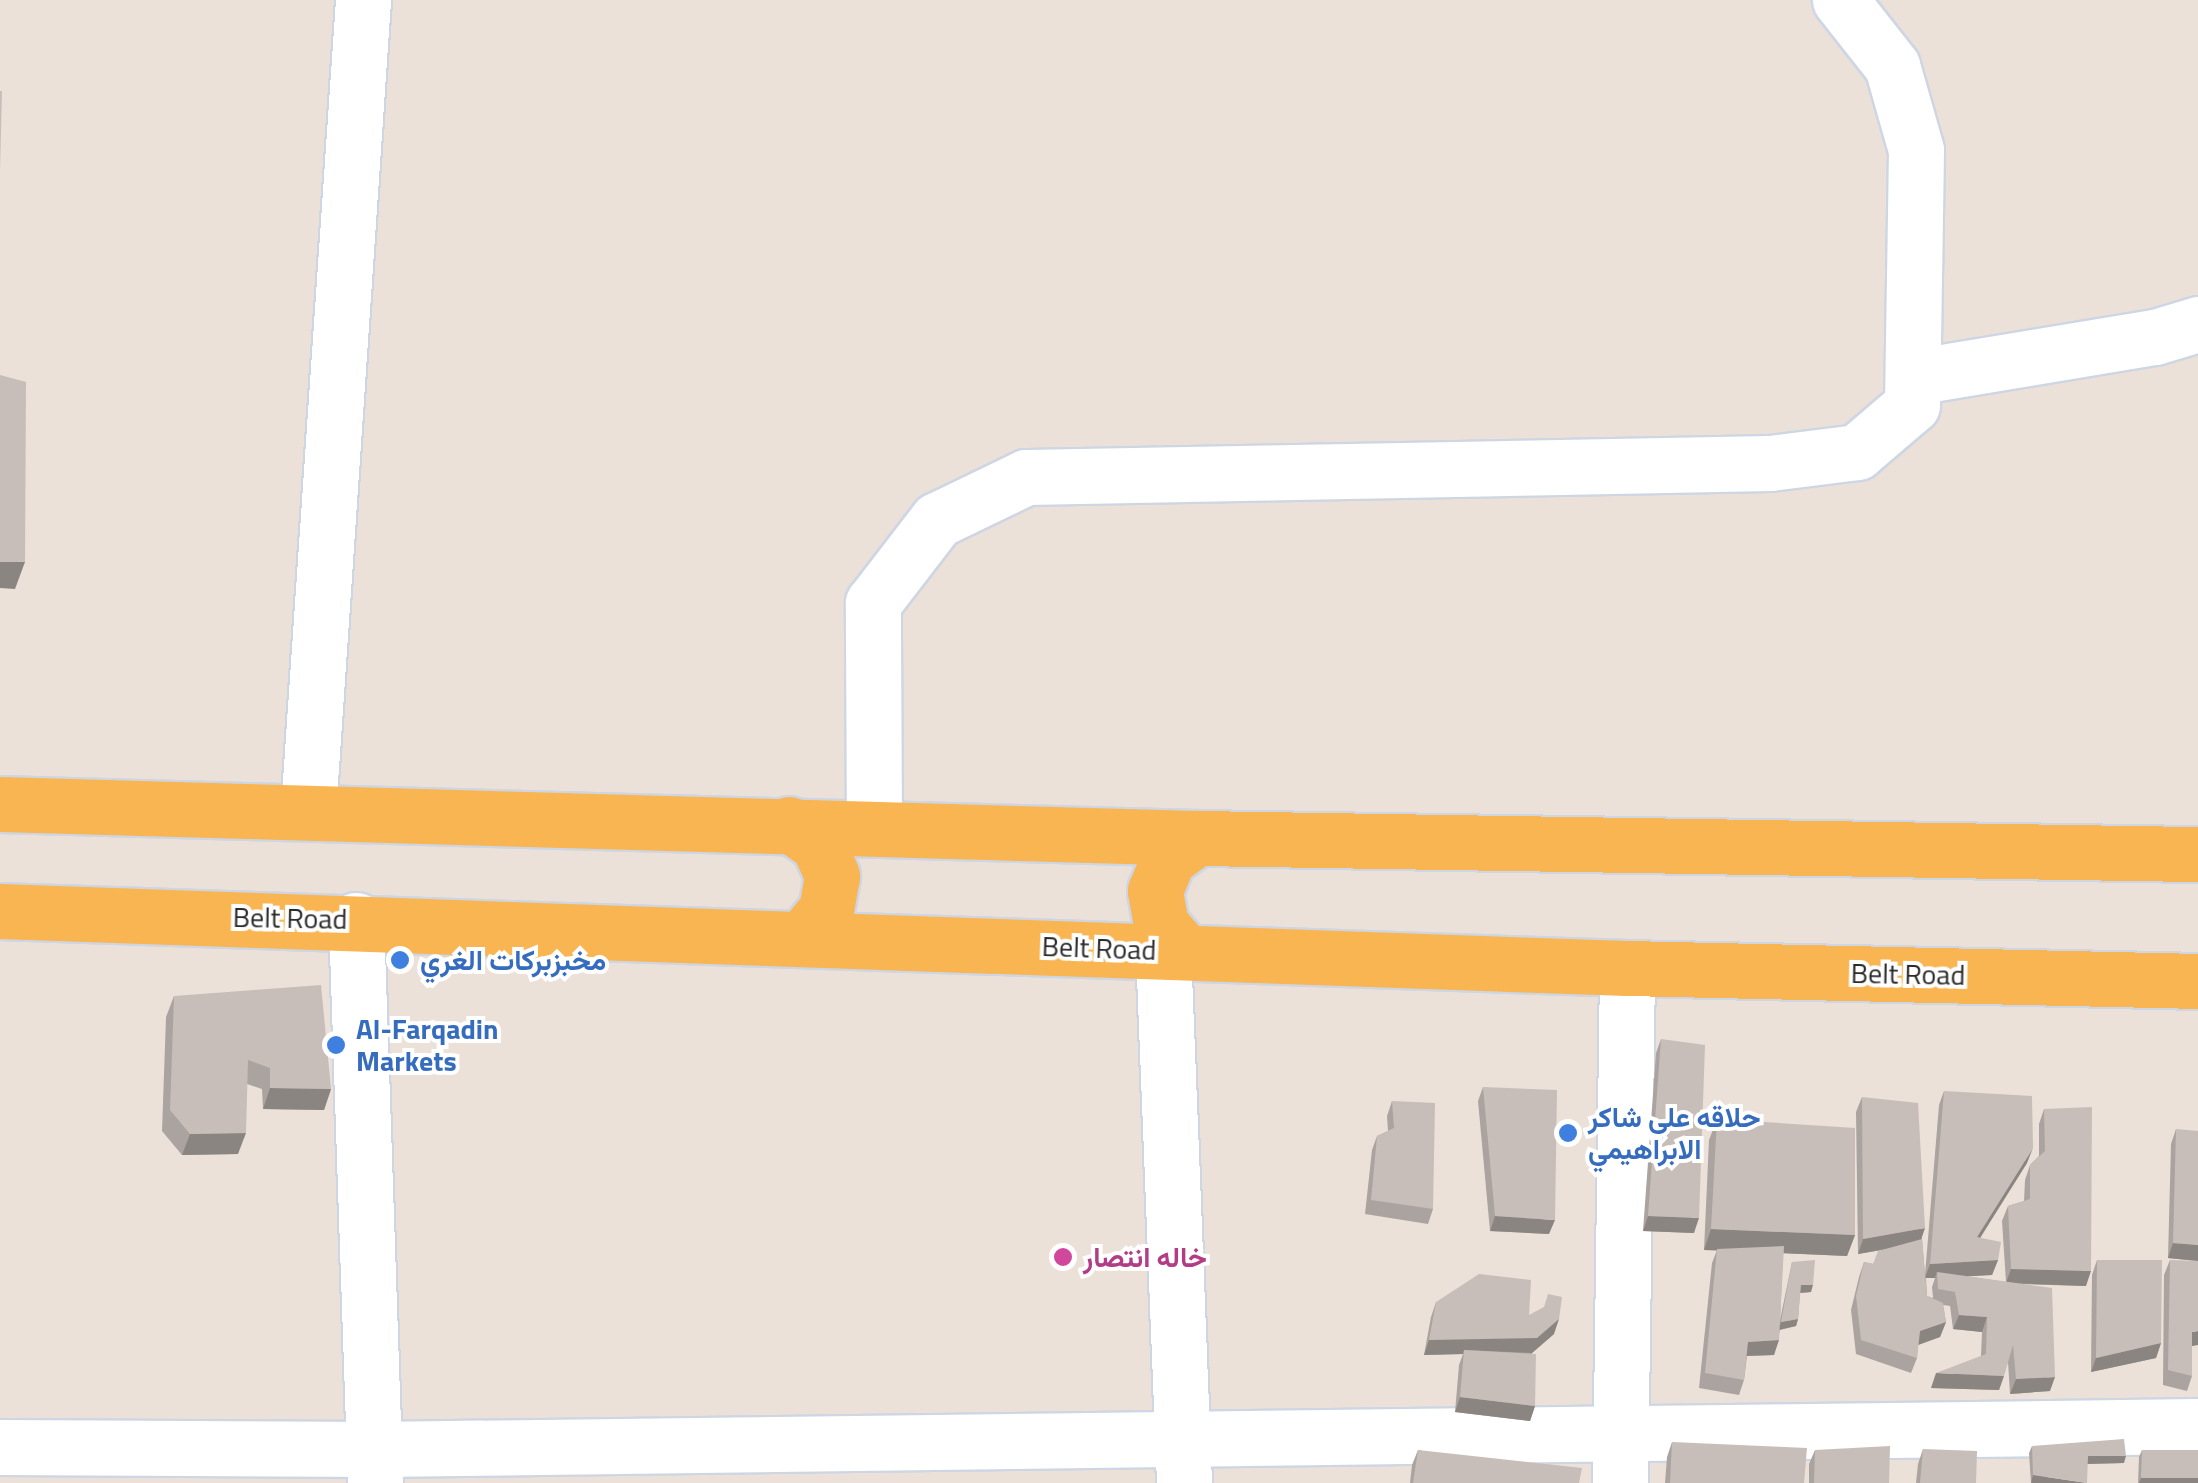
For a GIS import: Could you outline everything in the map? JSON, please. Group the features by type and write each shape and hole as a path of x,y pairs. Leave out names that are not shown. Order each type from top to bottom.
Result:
{"main road":[{"path":"0,804 1197,838 2198,854"},
{"path":"789,824 818,844 832,876 826,910 803,936"},
{"path":"1173,951 1161,925 1155,891 1168,858 1197,838"},
{"name":"Belt Road","path":"0,912 356,920 1627,968 2198,981"}],"street":[{"path":"308,811 363,0"},
{"path":"874,826 873,604 937,520 1026,477 1770,462 1857,452 1912,406 1916,150 1892,66 1840,0"},
{"path":"1913,377 2198,324"},
{"path":"356,920 375,1466"},
{"path":"1173,951 1184,1461"},
{"path":"1621,1458 1627,968"},
{"path":"0,1448 150,1465 1621,1458 2198,1426"}],"building":[{"path":"0,91 2,91 0,171"},
{"path":"0,375 26,382 25,562 0,562"},
{"path":"321,985 331,1089 270,1088 270,1068 248,1060 246,1133 190,1134 170,1110 174,996"},
{"path":"1661,1039 1705,1045 1699,1218 1648,1216"},
{"path":"1483,1087 1557,1090 1555,1220 1495,1216"},
{"path":"1944,1091 2032,1096 2033,1148 1977,1237 2001,1242 1998,1260 1930,1264"},
{"path":"1862,1097 1918,1103 1925,1228 1863,1239"},
{"path":"1392,1101 1435,1103 1433,1209 1371,1200 1377,1136 1394,1128"},
{"path":"2092,1107 2091,1271 2011,1269 2008,1206 2030,1199 2030,1165 2045,1151 2044,1109"},
{"path":"1717,1119 1855,1128 1855,1235 1711,1229"},
{"path":"2176,1129 2198,1131 2198,1245 2173,1243"},
{"path":"1922,1239 1927,1296 1943,1303 1946,1322 1920,1331 1917,1358 1861,1340 1856,1296 1864,1262 1873,1264 1878,1251"},
{"path":"1784,1246 1779,1340 1748,1342 1744,1380 1705,1373 1717,1249"},
{"path":"1815,1260 1813,1285 1801,1285 1798,1319 1781,1322 1792,1262"},
{"path":"2097,1260 2162,1260 2161,1343 2096,1358"},
{"path":"2170,1260 2198,1261 2198,1331 2192,1332 2192,1376 2168,1370"},
{"path":"1937,1272 2052,1288 2055,1377 2016,1379 2013,1345 2004,1376 1936,1373 1986,1354 1987,1317 1959,1315 1955,1292 1938,1289"},
{"path":"1479,1274 1531,1280 1529,1315 1544,1307 1548,1294 1562,1297 1559,1319 1537,1338 1429,1340 1436,1302"},
{"path":"1464,1350 1536,1354 1535,1406 1460,1397"},
{"path":"2124,1439 2126,1456 2088,1456 2087,1483 2033,1475 2032,1446"},
{"path":"1672,1442 1807,1448 1804,1483 1670,1483"},
{"path":"1890,1446 1889,1483 1814,1483 1815,1450"},
{"path":"1923,1449 1977,1451 1976,1483 1920,1483"},
{"path":"1418,1450 1582,1468 1579,1483 1413,1483"},
{"path":"2142,1450 2198,1450 2198,1478 2141,1478"}],"place":[{"name":"مخبزبركات الغري","path":"400,960"},
{"name":"Al-Farqadin Markets","path":"336,1045"},
{"name":"حلاقه علي شاكر الابراهيمي","path":"1568,1133"},
{"name":"خاله انتصار","path":"1063,1257"}]}
